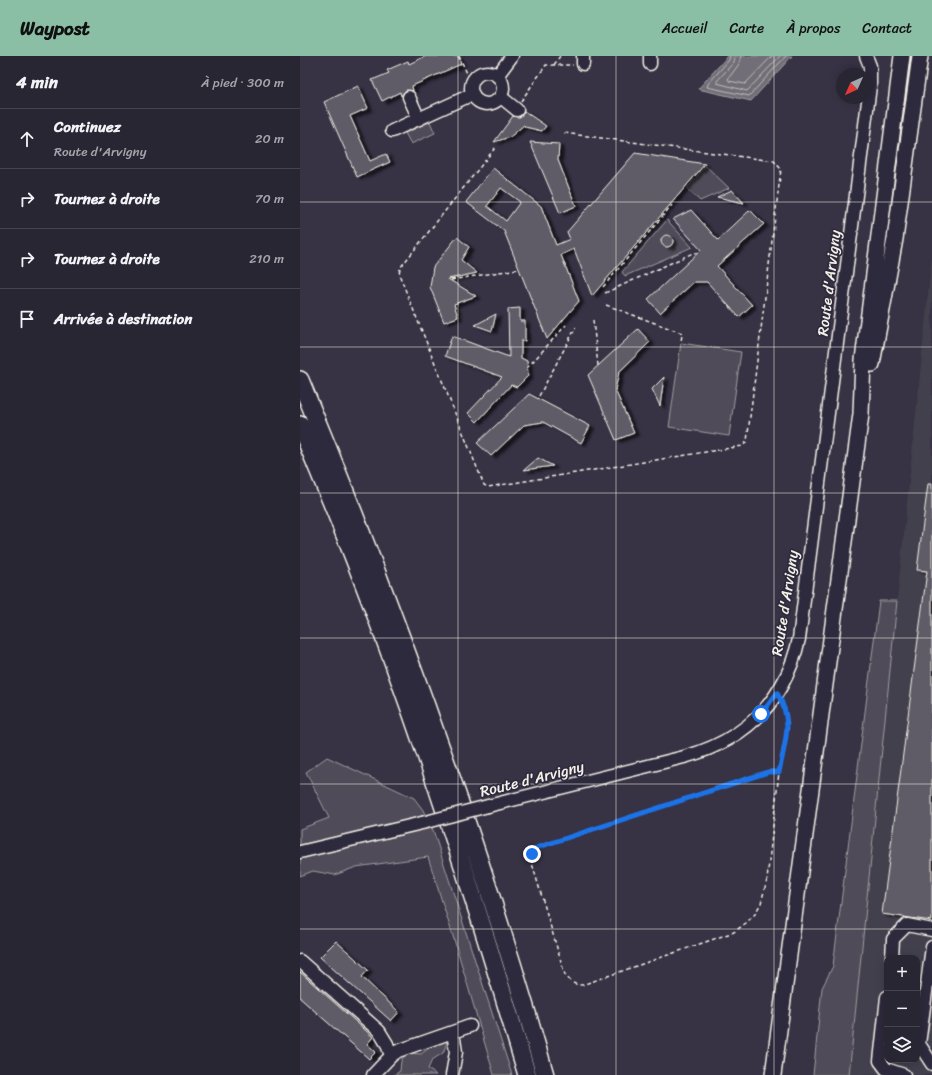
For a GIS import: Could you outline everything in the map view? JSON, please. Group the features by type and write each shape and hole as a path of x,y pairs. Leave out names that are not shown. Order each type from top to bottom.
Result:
{"highway":[{"path":"300,380 346,489 431,719 507,947 545,1075"},
{"path":"300,425 360,574 421,741 460,857 527,1075"},
{"path":"300,448 306,461 331,500"}],"main road":[{"path":"773,1075 861,414 863,360 902,56"},
{"path":"861,414 868,387 895,240 920,56"}],"street":[{"path":"497,76 512,56"},
{"name":"Route d'Arvigny","path":"300,852 701,753 725,742 750,725 761,714 777,693 791,667 796,654 799,639 870,86 870,66 866,56"},
{"path":"392,131 419,119 472,89 477,76 487,72 497,76 502,83 509,104 488,104 478,100 472,89"},
{"path":"409,97 419,119"},
{"path":"892,955 893,939 907,925 932,930"},
{"path":"932,947 919,1044 932,1064"},
{"path":"300,961 379,1031 387,1044 391,1056"},
{"path":"884,1024 880,1061 886,1069 904,1075"},
{"path":"373,1075 391,1056 398,1051 470,1026"},
{"path":"452,1075 456,1052 453,1032"}],"path":[{"path":"459,56 472,89"},
{"path":"554,65 560,56"},
{"path":"509,104 520,103 546,65 583,60"},
{"path":"494,148 400,268 399,274 484,485 488,487 743,446 747,441 781,169 774,161 564,132"},
{"path":"603,287 672,205"},
{"path":"605,293 693,253 697,253"},
{"path":"451,280 518,269"},
{"path":"606,306 682,333 681,343"},
{"path":"593,320 598,366"},
{"path":"527,368 566,325"},
{"path":"539,396 576,327"},
{"path":"777,693 786,713 788,726 779,772 767,880 761,902 755,914 746,924 734,932 582,985 575,985 570,981 565,975 531,860 532,854 536,848 768,772 779,772"}],"shaded area":[{"path":"430,122 435,133 411,144 405,133"},
{"path":"706,166 729,188 700,201 687,189"},
{"path":"667,220 692,247 625,276 622,272"},
{"path":"932,255 932,1075 849,1075"},
{"path":"681,343 741,352 729,436 669,427"},
{"path":"879,601 897,601 849,1075 813,1075 822,988 833,966"},
{"path":"327,757 414,798 423,810 433,830 512,1075 494,1075 428,857 356,867 335,875 313,871 300,876 300,829 329,818 306,772"},
{"path":"448,1040 443,1053 432,1060 428,1069 436,1075 394,1075 400,1071 401,1061 406,1053 421,1054 437,1042"}],"water":[{"path":"728,56 792,56 751,101 698,89"}],"building":[{"path":"426,56 458,56 461,64 412,86 413,91 406,90 401,96 400,92 382,101 372,80 389,73 387,70 408,61 409,64"},
{"path":"358,86 368,108 350,116 370,161 386,154 390,162 357,177 324,102"},
{"path":"524,111 546,126 542,131 525,127 524,125 510,137 494,142 513,116 520,117"},
{"path":"530,142 559,144 558,160 576,206 560,213"},
{"path":"635,153 705,164 592,296 574,249 561,255 579,301 547,339 504,231 466,202 493,168 541,206 556,245 570,239 567,232","holes":["501,188 520,202 506,221 487,206"]},
{"path":"732,190 744,203 717,197"},
{"path":"691,210 718,240 750,210 764,224 717,266 752,305 739,317 707,282 694,282 660,313 648,299 701,250 673,219"},
{"path":"665,235 669,235 673,241 669,247 665,247 661,243 661,239"},
{"path":"457,237 469,247 461,260 477,273 448,279 476,296 454,304 458,317 444,322 430,287 433,267"},
{"path":"520,308 520,321 525,321 525,341 521,341 521,358 527,361 528,376 517,387 511,385 477,422 468,413 502,377 445,356 452,336 509,357 508,309"},
{"path":"496,314 492,331 475,325"},
{"path":"638,329 650,342 619,372 615,390 634,433 616,440 588,375"},
{"path":"664,377 660,406 652,389"},
{"path":"529,394 590,426 581,443 543,422 524,425 491,456 477,443"},
{"path":"538,458 553,466 524,470"},
{"path":"928,484 932,484 932,921 882,914 927,571 917,570"},
{"path":"336,941 368,970 362,977 399,1012 391,1021 320,957"},
{"path":"300,972 373,1037 367,1044 376,1052 369,1059 300,998"}],"route":[{"path":"532,854 536,848 545,845 768,772 779,772 788,726 786,713 777,693 761,714"}]}
